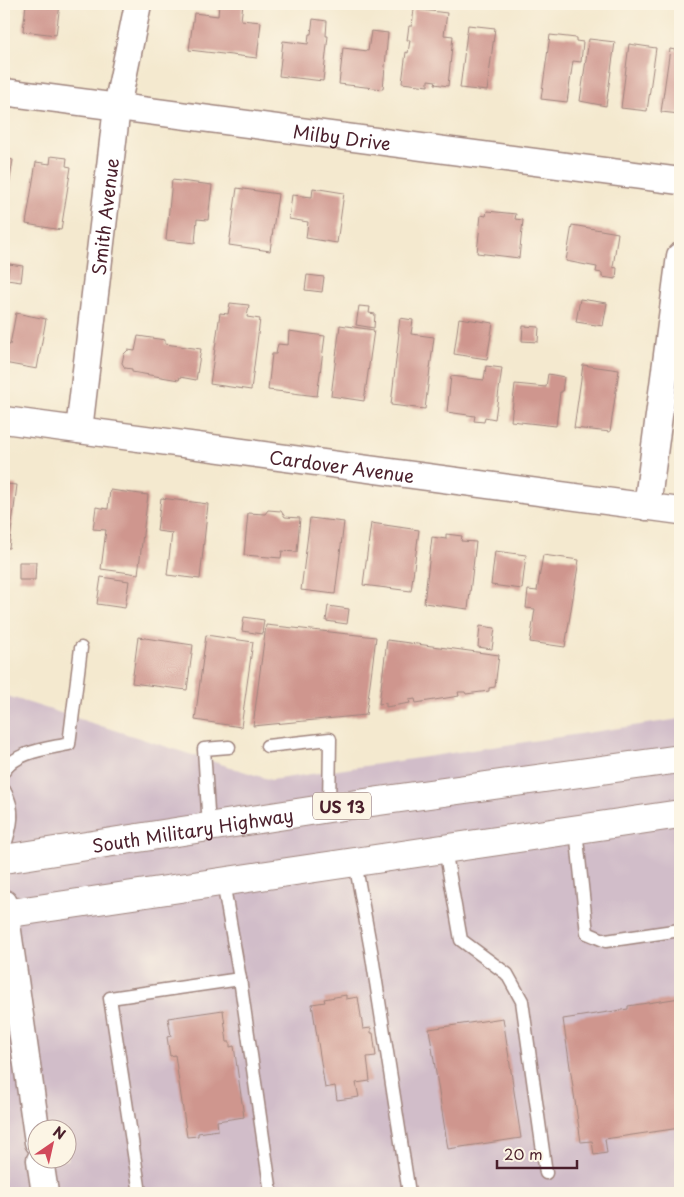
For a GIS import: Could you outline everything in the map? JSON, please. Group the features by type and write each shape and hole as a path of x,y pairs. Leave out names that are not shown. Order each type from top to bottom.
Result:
{"main road":[{"name":"South Military Highway","path":"4,859 330,808 680,758"},
{"path":"4,911 223,882 680,814"}],"street":[{"name":"Smith Avenue","path":"78,430 117,107 138,4"},
{"name":"Milby Drive","path":"4,92 680,181"},
{"path":"647,507 680,256"},
{"name":"Cardover Avenue","path":"4,420 680,511"},
{"path":"4,911 35,1120"},
{"path":"42,1170 45,1193"}],"lane":[{"path":"4,771 10,763 24,755 69,744 81,648"},
{"path":"267,746 330,739 330,808"},
{"path":"209,827 204,749 229,747"},
{"path":"4,790 10,800 12,819 4,848"},
{"path":"576,830 587,933 606,941 680,930"},
{"path":"445,849 460,940 507,974 522,1001 546,1173"},
{"path":"355,862 371,950 409,1193"},
{"path":"223,882 240,978 271,1193"},
{"path":"140,1193 110,998 240,978"}],"shaded area":[{"path":"4,695 271,780 680,719 680,1193 4,1193"}],"building":[{"path":"4,4 9,4 5,33 4,33"},
{"path":"26,4 60,4 56,35 23,31"},
{"path":"219,4 243,4 241,20 261,22 257,58 189,50 194,13 218,16"},
{"path":"414,9 447,13 444,35 453,36 448,86 435,84 436,81 428,80 428,86 402,83 406,52 408,53 410,40 407,40 409,26 412,26"},
{"path":"313,19 327,21 326,36 328,36 323,81 279,76 283,41 308,44"},
{"path":"468,25 495,28 487,91 460,88"},
{"path":"371,31 388,33 383,89 339,84 343,48 368,51"},
{"path":"550,35 576,38 576,41 583,42 581,62 573,61 567,102 541,99"},
{"path":"589,39 615,42 606,106 580,101"},
{"path":"629,44 656,48 647,111 621,108"},
{"path":"670,49 680,51 680,114 661,112"},
{"path":"51,156 67,158 66,166 71,167 61,230 26,224 36,162 50,164"},
{"path":"4,158 13,160 6,204 4,204"},
{"path":"172,180 212,185 208,220 197,219 195,243 166,240"},
{"path":"237,188 278,194 270,251 229,245"},
{"path":"313,188 344,193 337,243 306,238 308,222 289,219 292,195 312,197"},
{"path":"487,211 516,214 515,219 523,220 519,258 477,253 481,215 486,216"},
{"path":"572,225 618,233 613,267 617,268 616,279 602,277 602,273 596,272 597,267 566,261"},
{"path":"9,264 23,266 21,282 7,280"},
{"path":"307,275 324,277 322,292 305,290"},
{"path":"580,299 607,303 603,326 576,322"},
{"path":"230,303 249,305 247,317 260,319 251,390 210,384 220,313 228,314"},
{"path":"359,306 370,307 369,313 375,314 374,328 356,325"},
{"path":"16,313 46,319 37,369 4,363 4,344 10,345"},
{"path":"400,318 413,320 411,334 434,337 425,409 391,405"},
{"path":"459,318 493,323 487,359 454,354"},
{"path":"340,325 374,330 364,401 331,396"},
{"path":"523,326 539,327 538,342 522,341"},
{"path":"289,331 325,336 317,396 268,390 272,354 276,354 278,344 288,345"},
{"path":"138,336 165,340 165,344 201,349 196,380 180,377 179,380 132,372 132,369 125,368 122,363 124,354 128,350 135,351"},
{"path":"583,365 619,370 610,432 574,428"},
{"path":"486,366 502,368 495,419 485,417 484,422 474,421 475,416 447,412 451,376 484,380"},
{"path":"548,374 564,377 562,392 560,392 556,426 511,421 515,384 546,387"},
{"path":"4,484 17,485 9,548 4,548"},
{"path":"110,490 148,495 138,574 101,569 106,530 93,529 96,507 108,509"},
{"path":"161,498 208,504 200,579 167,575 172,533 157,531"},
{"path":"268,510 281,511 285,517 300,518 297,552 282,551 281,558 244,555 248,513 265,514"},
{"path":"310,518 344,522 335,594 301,590"},
{"path":"371,523 419,530 411,591 363,585"},
{"path":"446,534 462,536 461,541 476,542 468,609 424,603 432,537 446,539"},
{"path":"495,551 526,555 522,589 491,585"},
{"path":"543,555 579,560 565,647 530,642 535,609 526,608 528,590 537,591"},
{"path":"19,562 36,562 35,580 19,580"},
{"path":"101,577 129,581 125,608 97,604"},
{"path":"328,606 349,609 347,624 326,621"},
{"path":"244,617 264,620 262,634 242,631"},
{"path":"266,625 376,637 366,715 253,726"},
{"path":"480,626 495,628 492,649 478,647"},
{"path":"206,635 253,642 241,727 195,720"},
{"path":"138,637 193,645 187,690 132,683"},
{"path":"387,640 499,655 495,687 489,688 489,691 466,694 465,692 458,692 459,696 416,703 415,699 409,700 410,703 386,707 386,703 379,704"},
{"path":"346,995 346,999 358,997 363,1029 371,1028 376,1056 367,1057 370,1081 356,1083 359,1097 337,1100 335,1086 325,1088 312,1004 325,1002 324,999"},
{"path":"680,998 680,1128 605,1139 607,1153 594,1155 592,1141 581,1142 563,1019 628,1009 628,1006"},
{"path":"223,1010 227,1042 230,1042 230,1047 234,1046 244,1117 217,1121 218,1130 187,1137 175,1055 170,1056 167,1037 171,1036 168,1018"},
{"path":"503,1018 521,1138 448,1149 429,1029"}]}
